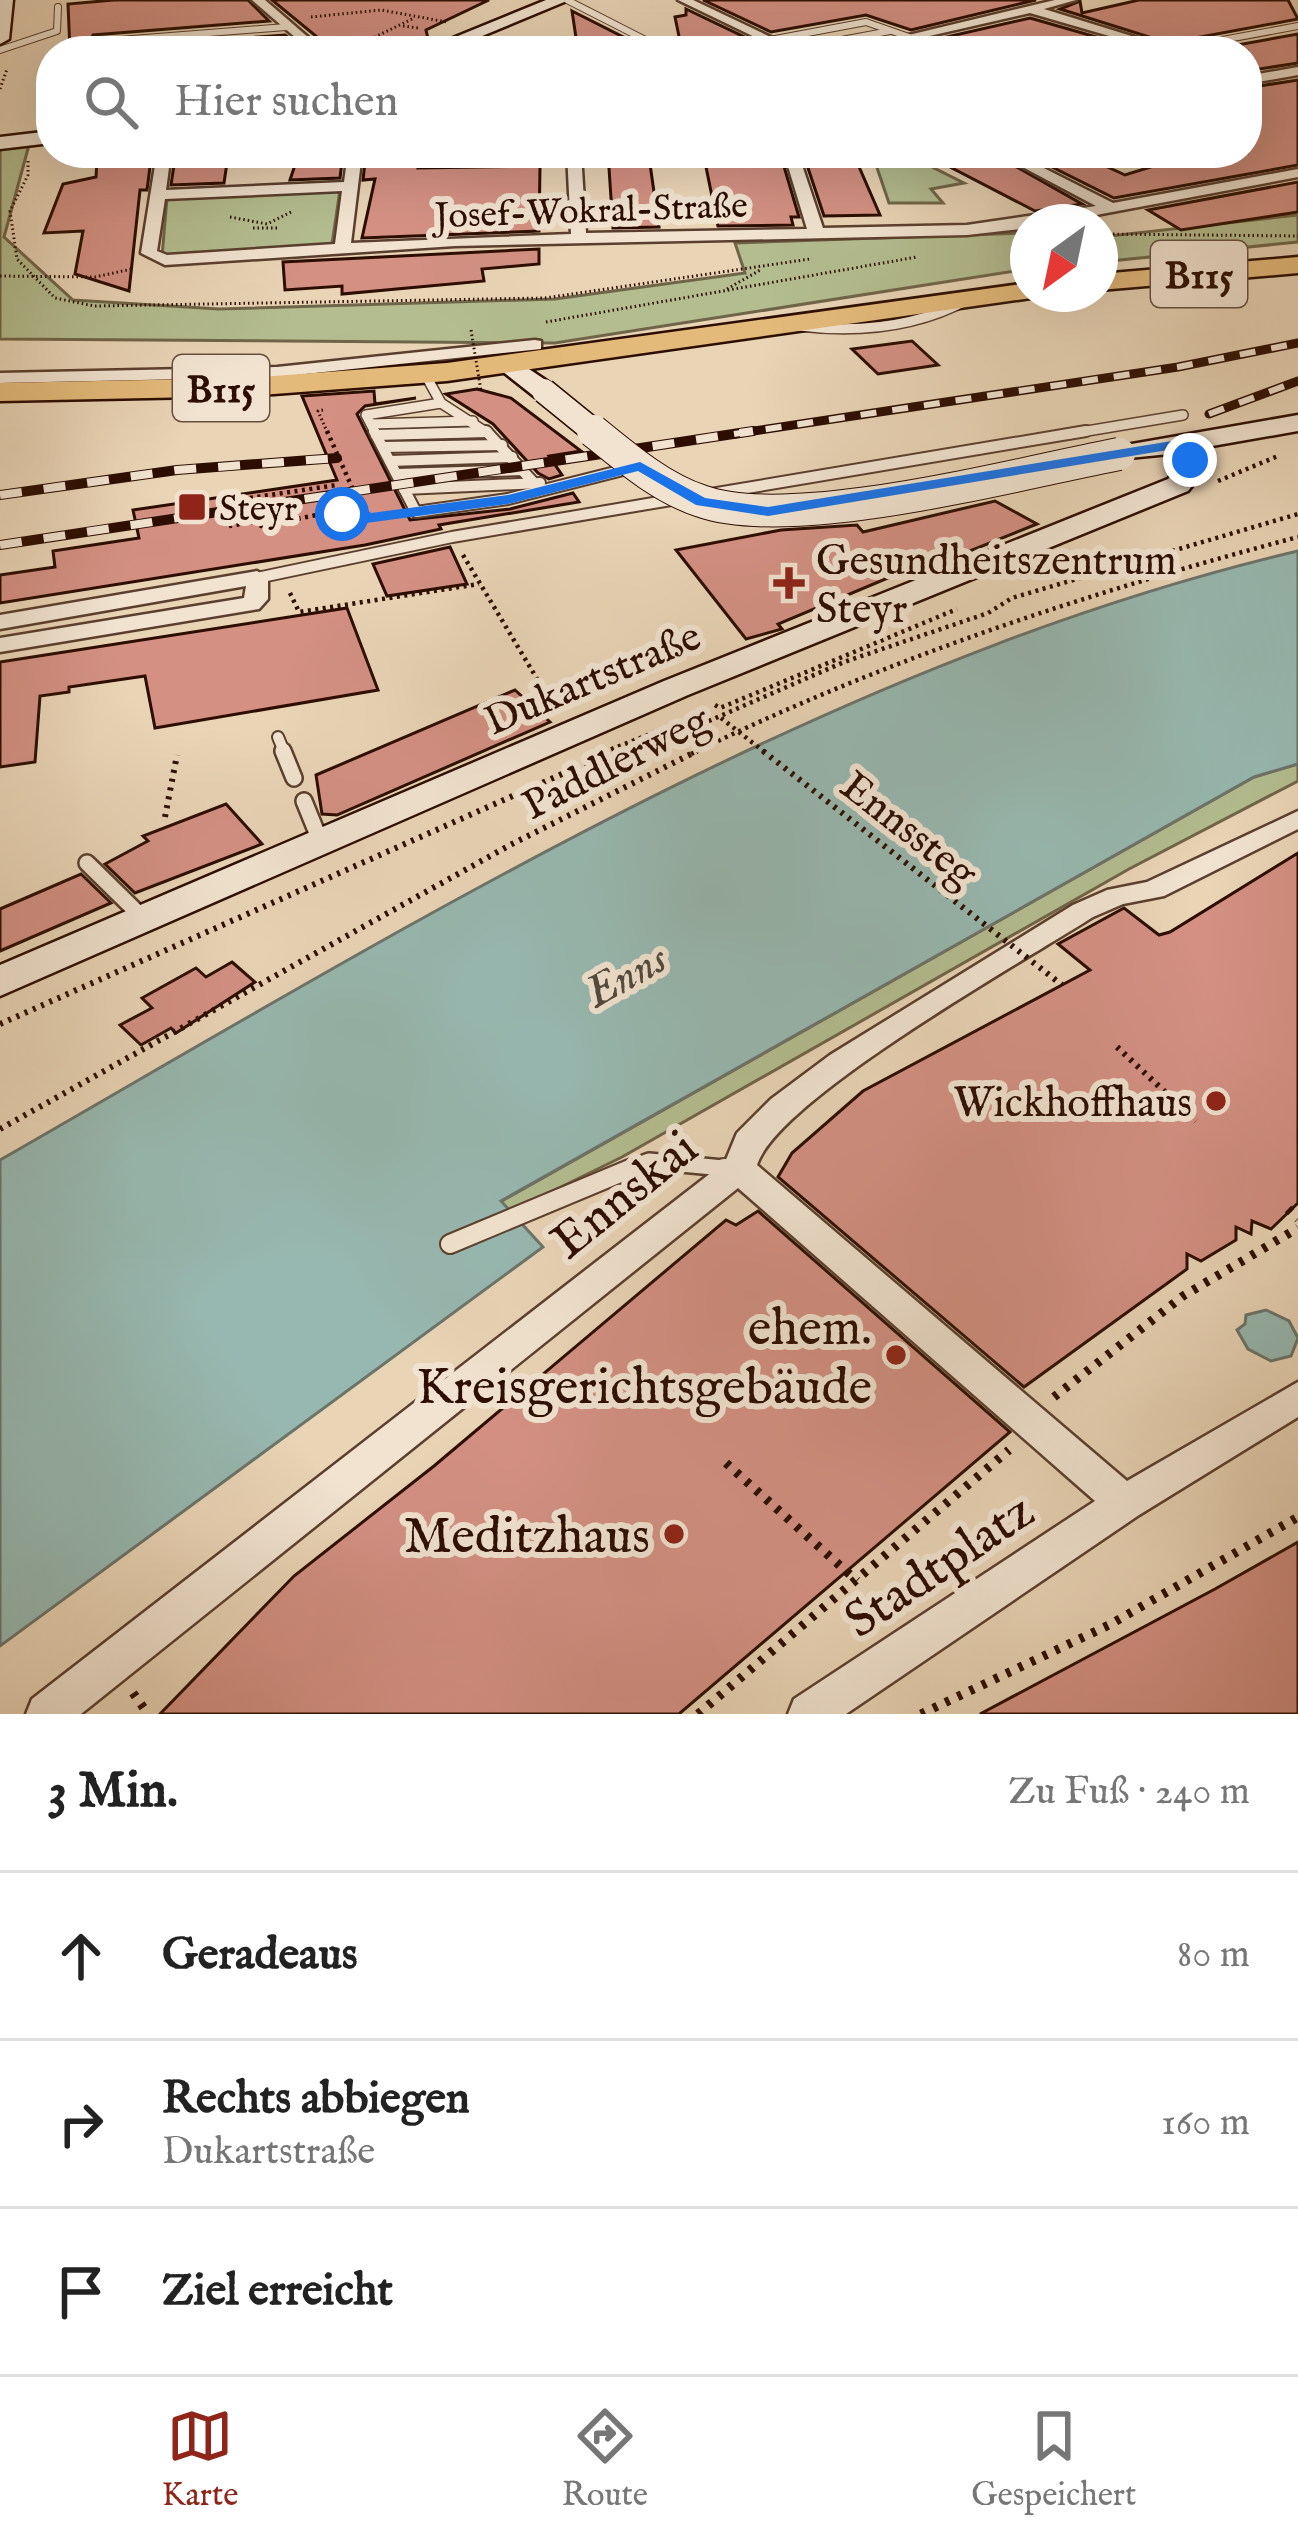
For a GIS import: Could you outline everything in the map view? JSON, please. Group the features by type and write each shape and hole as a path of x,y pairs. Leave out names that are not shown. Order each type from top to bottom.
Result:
{"main road":[{"name":"B115","path":"1118,281 1298,266"},
{"name":"B115","path":"0,392 247,387 425,374 523,355 681,339 776,322 1010,293"},
{"path":"544,391 564,368 654,351 681,339"}],"street":[{"path":"0,39 8,0"},
{"path":"258,0 297,36"},
{"path":"467,36 560,0"},
{"path":"684,0 761,36"},
{"path":"995,0 1121,36"},
{"path":"937,36 1070,0"},
{"path":"1262,77 1298,71"},
{"path":"0,143 36,139"},
{"path":"156,259 149,253 162,168"},
{"path":"342,248 353,168"},
{"path":"575,168 579,239"},
{"path":"796,168 815,232"},
{"path":"1033,168 1104,204"},
{"name":"Josef-Wokral-Straße","path":"1118,207 1298,173"},
{"path":"157,195 349,186"},
{"name":"Josef-Wokral-Straße","path":"156,259 342,248 1010,225"},
{"path":"0,378 353,367 523,355 544,391 640,466 701,502 768,512 1119,454 1180,430 1298,423"},
{"name":"Dukartstraße","path":"0,982 676,688 1178,485 1191,470 1180,430"},
{"path":"0,622 269,576"},
{"path":"0,645 251,604 269,576"},
{"name":"Ennskai","path":"47,1714 739,1169 748,1142 782,1107 1083,910 1118,896 1154,890 1298,819"},
{"name":"Stadtplatz","path":"739,1169 1125,1503"},
{"name":"Stadtplatz","path":"809,1714 1125,1503 1298,1398"}],"lane":[{"path":"560,0 636,36"},
{"path":"42,36 57,31 58,7"},
{"path":"791,36 866,22 897,36"},
{"path":"156,36 281,24"},
{"path":"1247,36 1298,26"},
{"path":"864,36 891,31"},
{"path":"0,50 36,38"},
{"path":"425,374 441,403 487,431 534,483"},
{"path":"441,403 366,415 416,512 640,466"},
{"path":"373,429 474,421"},
{"path":"373,429 487,431"},
{"path":"269,576 452,536 1180,430"},
{"path":"383,447 502,445"},
{"path":"390,461 512,458"},
{"path":"398,474 523,470"},
{"path":"404,489 568,484"},
{"path":"278,737 295,778"},
{"path":"304,801 321,843"},
{"path":"87,863 145,920"},
{"path":"451,1244 650,1161 739,1169"}],"path":[{"path":"281,24 381,10 486,28"},
{"path":"377,36 417,16"},
{"path":"400,25 418,28"},
{"path":"35,157 28,160 28,176 10,211 17,259 55,298 94,305 226,307 545,298 819,257"},
{"path":"1118,234 1298,236"},
{"path":"532,324 917,257"},
{"path":"0,276 39,280 118,276 156,259"},
{"path":"718,293 769,266"},
{"path":"471,330 481,392"},
{"path":"336,409 318,411 366,519 416,512"},
{"path":"1232,472 1286,453"},
{"path":"250,498 349,483"},
{"path":"259,520 261,526 334,512 351,517 349,513 363,511"},
{"path":"594,760 603,767 826,670 1048,585 1298,514"},
{"path":"230,526 285,516 291,531"},
{"name":"Paddlerweg","path":"0,1130 658,770 826,692 1054,609 1298,537"},
{"path":"269,576 299,612 479,584 562,720"},
{"path":"826,670 826,692"},
{"path":"716,705 719,708 712,711 721,718"},
{"name":"Ennssteg","path":"721,718 1062,986"},
{"path":"0,1024 608,754"},
{"path":"165,817 177,755"},
{"path":"1117,1047 1196,1121"},
{"path":"1288,1209 1298,1219"},
{"path":"698,1714 857,1581 1026,1413 1184,1296 1298,1228"},
{"path":"726,1463 857,1581"},
{"path":"920,1714 1109,1625 1298,1517"}],"green space":[{"path":"29,145 4,237 73,300 219,309 555,299 745,273 735,243 1010,234 1010,272 555,343 0,339 0,149"},
{"path":"877,168 934,168 964,183 931,189 943,203 889,203"},
{"path":"340,190 332,244 162,257 167,198"},
{"path":"1298,215 1298,242 1118,260 1118,235"},
{"path":"1298,764 1298,781 1129,869 622,1157 510,1212 500,1202 1254,777"}],"water":[{"name":"Enns","path":"1298,551 1298,764 1254,777 501,1201 543,1247 0,1646 0,1160 468,893 792,730 958,659 1126,599"},
{"path":"1266,1310 1289,1321 1298,1338 1291,1356 1271,1361 1248,1349 1237,1330 1245,1324 1246,1315"}],"building":[{"path":"248,0 269,21 69,36 68,4"},
{"path":"272,0 489,0 426,30 427,36 316,36"},
{"path":"703,0 1036,0 911,30 866,15 771,32"},
{"path":"1139,0 1288,0 1298,19 1206,36 1146,36 1060,9 1080,1 1082,13"},
{"path":"686,9 743,36 679,36 675,17 686,15"},
{"path":"572,11 621,36 576,36"},
{"path":"1030,18 1093,36 951,36"},
{"path":"1298,34 1298,63 1262,69 1262,41"},
{"path":"1298,80 1298,165 1114,198 1054,168 1110,168 1125,175 1148,168 1262,168 1262,86"},
{"path":"97,168 150,168 147,190 140,190 129,291 75,274 83,231 44,233 63,184 96,177"},
{"path":"174,168 226,168 224,183 171,185"},
{"path":"294,168 341,168 340,178 290,180"},
{"path":"364,168 540,168 539,231 362,238 375,179 363,180"},
{"path":"609,168 651,168 659,227 613,228"},
{"path":"706,168 784,168 799,217 791,217 793,225 718,226"},
{"path":"808,168 860,168 880,215 824,216"},
{"path":"952,168 1018,168 1082,204 1021,204"},
{"path":"1298,182 1298,212 1181,230 1148,210"},
{"path":"539,249 539,264 482,269 484,281 342,294 342,286 285,290 283,262"},
{"path":"912,341 938,365 878,374 852,349"},
{"path":"477,389 511,398 581,451 549,456 562,475 549,479 538,473 493,424 446,394"},
{"path":"374,391 375,404 416,398 365,406 357,414 410,520 510,509 573,493 579,502 439,525 441,529 365,545 0,603 0,575 55,567 53,551 139,538 133,510 337,480 302,396"},
{"name":"Gesundheitszentrum Steyr","path":"995,501 1037,524 940,563 933,559 778,624 782,629 746,639 676,550 781,530 857,525 863,532"},
{"path":"450,547 467,584 387,596 373,564"},
{"path":"347,608 378,690 155,728 145,676 69,687 69,692 40,696 35,762 0,767 0,662"},
{"path":"515,690 550,722 337,815 322,814 316,775"},
{"path":"226,804 262,844 135,893 105,864 148,841 143,836"},
{"path":"1298,853 1298,1203 1271,1229 1252,1221 1251,1234 1236,1227 1236,1240 1201,1261 1187,1254 1187,1269 1024,1387 778,1177 792,1153 863,1091 1090,970 1058,944 1124,908 1159,935 1170,932"},
{"path":"81,874 111,903 0,951 0,909"},
{"path":"232,962 255,982 176,1033 171,1028 141,1045 120,1025 152,1008 142,998 196,968 206,977"},
{"path":"758,1211 1010,1432 679,1714 160,1714 294,1576 434,1466 726,1220 736,1225"},
{"path":"1298,1542 1298,1714 980,1714 1215,1589"}],"railway":[{"path":"734,434 1178,367 1298,343"},
{"path":"1209,414 1298,381"},
{"path":"0,545 753,431"},
{"path":"0,495 177,470 337,458"}],"place":[{"name":"Steyr","path":"192,507"},
{"name":"Gesundheitszentrum Steyr","path":"789,583"},
{"name":"Wickhoffhaus","path":"1216,1101"},
{"name":"ehem. Kreisgerichtsgebäude","path":"896,1355"},
{"name":"Meditzhaus","path":"674,1534"}],"route":[{"path":"342,514 363,511 366,519 508,499 640,466 701,502 768,512 1178,444 1190,460"}]}
